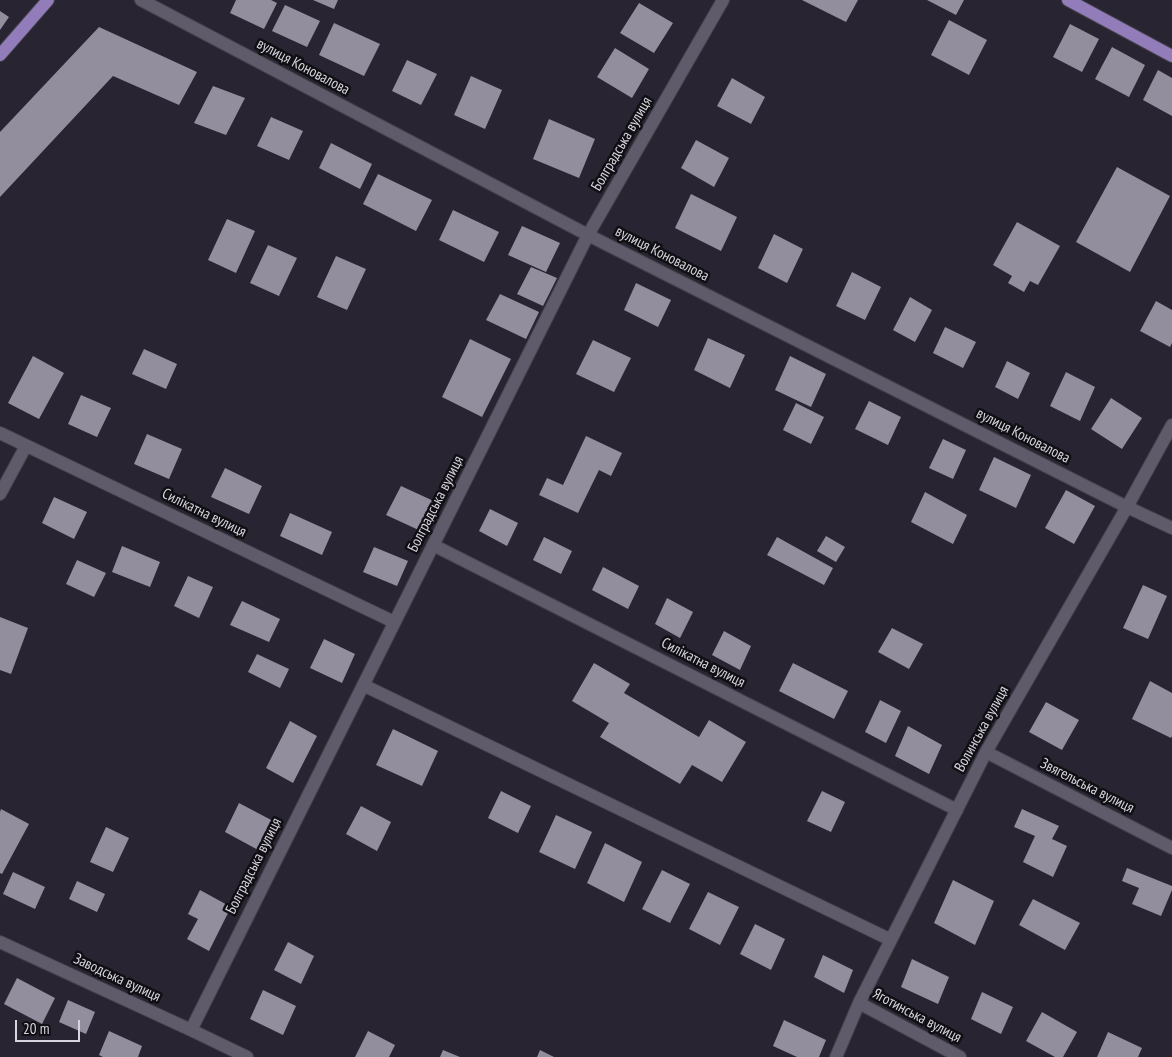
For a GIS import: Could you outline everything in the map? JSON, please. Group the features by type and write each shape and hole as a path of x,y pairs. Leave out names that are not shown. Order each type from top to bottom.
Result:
{"main road":[{"path":"0,55 48,0"},
{"path":"1068,0 1172,56"}],"street":[{"name":"вулиця Коновалова","path":"141,0 588,235 1172,528"},
{"name":"Болградська вулиця","path":"191,1030 588,235 723,0"},
{"name":"Волинська вулиця","path":"836,1057 859,1003 986,752 1172,425"},
{"name":"Силікатна вулиця","path":"0,434 394,622"},
{"path":"0,494 26,446"},
{"name":"Силікатна вулиця","path":"433,545 957,810"},
{"path":"363,685 891,940"},
{"name":"Звягельська вулиця","path":"986,752 1172,848"},
{"name":"Заводська вулиця","path":"0,942 247,1057"},
{"name":"Яготинська вулиця","path":"859,1003 960,1057"}],"building":[{"path":"236,0 271,0 277,3 264,29 230,13"},
{"path":"313,0 338,0 334,9"},
{"path":"802,0 858,0 846,22"},
{"path":"927,0 964,0 956,15"},
{"path":"639,3 673,23 654,53 620,33"},
{"path":"285,5 320,21 307,47 272,31"},
{"path":"0,11 9,17 0,30"},
{"path":"949,20 987,40 969,75 931,55"},
{"path":"334,23 380,44 364,76 319,55"},
{"path":"1070,24 1099,39 1082,72 1053,57"},
{"path":"99,27 197,72 179,105 113,76 0,197 0,132"},
{"path":"1112,47 1145,65 1129,97 1095,79"},
{"path":"615,48 649,69 632,98 597,77"},
{"path":"407,60 437,74 421,105 392,91"},
{"path":"1158,70 1172,78 1172,116 1143,100"},
{"path":"471,76 502,90 485,129 454,115"},
{"path":"732,78 765,97 751,124 717,106"},
{"path":"213,86 245,98 226,135 194,123"},
{"path":"271,117 303,131 289,160 257,146"},
{"path":"549,119 595,139 579,178 533,159"},
{"path":"696,140 729,158 714,187 681,168"},
{"path":"331,143 372,164 360,189 319,168"},
{"path":"1117,167 1170,196 1130,272 1076,242"},
{"path":"378,174 432,200 416,231 363,204"},
{"path":"691,194 737,217 721,251 675,228"},
{"path":"453,210 499,232 484,262 439,240"},
{"path":"227,219 255,231 236,273 208,260"},
{"path":"1017,222 1060,246 1038,285 1030,281 1024,292 1008,283 1012,276 993,265"},
{"path":"522,226 560,243 546,272 508,255"},
{"path":"774,234 803,249 787,283 758,268"},
{"path":"268,245 297,258 279,296 250,283"},
{"path":"336,256 366,269 347,310 317,297"},
{"path":"531,267 557,278 543,306 517,294"},
{"path":"852,272 881,287 865,320 836,306"},
{"path":"636,283 671,300 658,327 624,310"},
{"path":"500,294 539,312 526,339 486,320"},
{"path":"910,297 932,310 915,342 893,330"},
{"path":"1156,301 1172,310 1172,343 1170,347 1140,331"},
{"path":"945,327 976,342 963,368 933,353"},
{"path":"708,338 745,355 730,388 694,370"},
{"path":"470,339 511,359 482,417 442,397"},
{"path":"593,340 631,358 614,392 576,374"},
{"path":"144,349 177,364 166,389 132,374"},
{"path":"33,356 64,373 39,419 8,403"},
{"path":"790,356 826,374 811,407 775,390"},
{"path":"1007,361 1030,373 1018,399 995,387"},
{"path":"1066,372 1095,387 1080,421 1050,406"},
{"path":"81,395 111,408 97,437 68,424"},
{"path":"1111,398 1142,418 1122,449 1091,429"},
{"path":"869,401 901,417 888,445 855,429"},
{"path":"796,403 824,417 811,444 783,430"},
{"path":"147,434 182,449 169,479 134,464"},
{"path":"586,436 622,453 611,476 599,470 578,513 539,495 547,478 563,485"},
{"path":"943,439 966,450 953,479 929,468"},
{"path":"994,457 1031,475 1016,508 979,490"},
{"path":"225,468 262,486 249,514 211,497"},
{"path":"401,486 438,503 423,532 386,515"},
{"path":"1066,490 1095,506 1074,544 1045,528"},
{"path":"925,492 967,515 953,544 911,522"},
{"path":"54,497 87,512 74,539 42,523"},
{"path":"490,509 518,523 507,546 479,531"},
{"path":"290,513 332,532 322,555 280,536"},
{"path":"826,536 845,547 836,562 817,551"},
{"path":"544,537 572,551 561,574 533,560"},
{"path":"777,537 833,568 824,585 767,555"},
{"path":"122,546 160,562 150,587 112,572"},
{"path":"374,547 408,561 397,586 363,572"},
{"path":"77,560 106,573 94,597 66,584"},
{"path":"603,567 639,586 628,609 592,590"},
{"path":"188,576 213,587 199,618 174,606"},
{"path":"1143,585 1167,596 1148,639 1123,628"},
{"path":"667,598 693,612 680,638 655,624"},
{"path":"242,601 280,619 269,642 230,625"},
{"path":"0,617 28,628 11,674 0,670"},
{"path":"892,628 923,644 909,669 878,652"},
{"path":"724,631 751,646 740,670 712,655"},
{"path":"324,639 355,654 342,683 310,668"},
{"path":"257,654 289,669 280,688 248,672"},
{"path":"594,663 630,684 624,693 699,737 709,720 746,742 722,782 692,765 680,784 600,737 609,723 572,701"},
{"path":"793,663 848,691 834,719 779,691"},
{"path":"1150,681 1172,693 1171,738 1132,719"},
{"path":"880,700 901,711 886,743 865,732"},
{"path":"1046,702 1079,720 1062,750 1029,732"},
{"path":"290,721 317,736 293,783 266,768"},
{"path":"908,726 942,745 929,774 895,756"},
{"path":"393,729 438,751 422,786 376,765"},
{"path":"501,791 531,806 518,833 488,818"},
{"path":"822,791 845,802 831,832 807,821"},
{"path":"239,803 275,822 260,851 225,832"},
{"path":"361,806 391,822 377,851 346,834"},
{"path":"1,809 29,824 2,874 0,873"},
{"path":"1022,809 1059,826 1052,839 1067,846 1053,877 1023,862 1035,836 1014,827"},
{"path":"556,815 592,832 575,869 539,852"},
{"path":"106,827 129,838 113,872 90,862"},
{"path":"605,843 642,862 624,902 587,883"},
{"path":"1127,868 1172,886 1161,916 1132,904 1139,888 1122,881"},
{"path":"662,870 690,884 670,923 642,909"},
{"path":"13,872 45,887 35,909 3,894"},
{"path":"953,880 994,901 975,945 934,923"},
{"path":"77,881 105,894 97,912 69,899"},
{"path":"200,890 231,907 209,951 187,939 198,919 188,914"},
{"path":"708,892 739,907 720,945 689,929"},
{"path":"1033,899 1080,923 1065,950 1019,925"},
{"path":"755,924 785,939 771,970 740,954"},
{"path":"288,942 314,956 301,984 274,970"},
{"path":"823,955 853,970 844,993 814,977"},
{"path":"912,959 949,977 938,1004 901,987"},
{"path":"17,978 55,998 42,1024 4,1004"},
{"path":"263,990 296,1006 283,1035 250,1019"},
{"path":"982,992 1013,1007 1001,1034 971,1019"},
{"path":"68,1000 95,1012 86,1034 59,1022"},
{"path":"1042,1012 1077,1032 1063,1057 1055,1057 1026,1041"},
{"path":"784,1020 826,1040 819,1057 797,1057 773,1046"},
{"path":"109,1031 142,1046 138,1057 103,1057 99,1055"},
{"path":"368,1031 395,1045 389,1057 355,1057"},
{"path":"1108,1032 1142,1048 1138,1057 1097,1057"},
{"path":"443,1050 460,1057 440,1057"},
{"path":"540,1050 554,1057 537,1057"}]}
